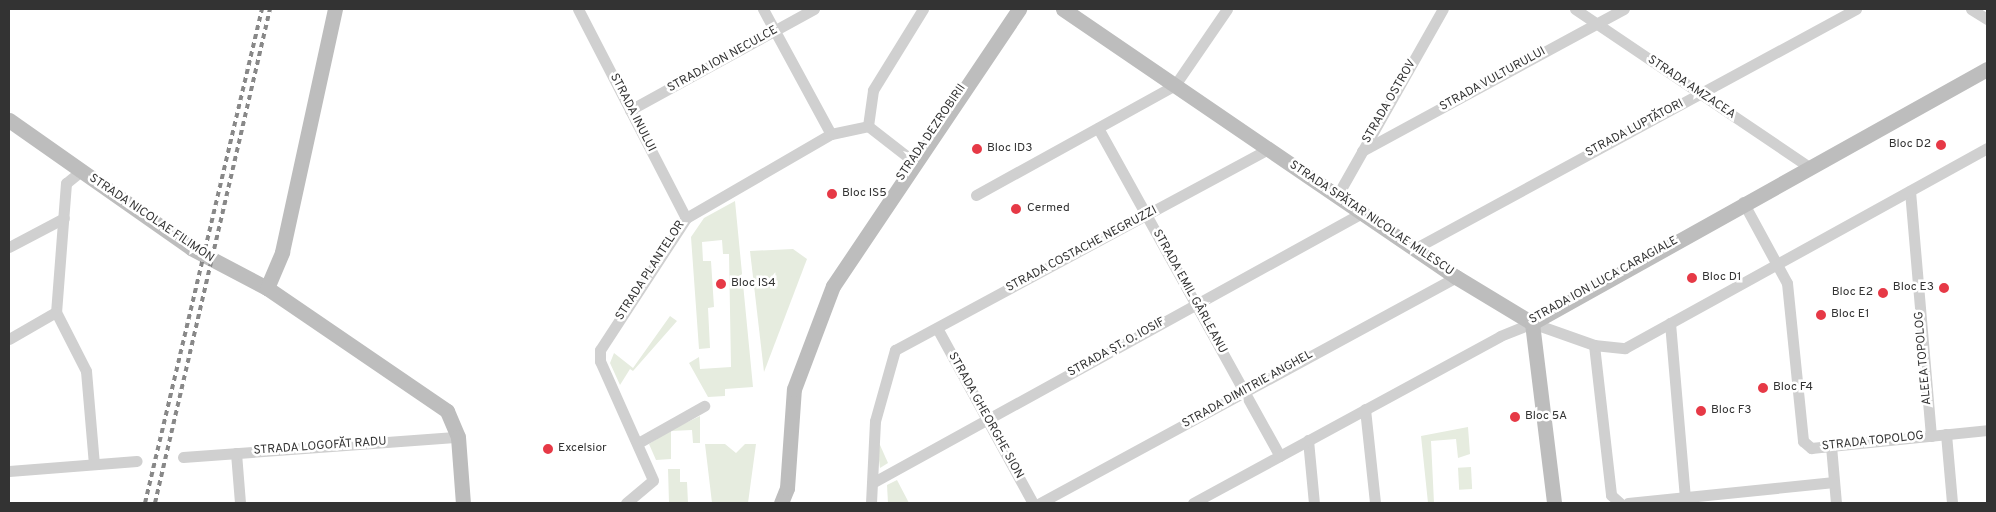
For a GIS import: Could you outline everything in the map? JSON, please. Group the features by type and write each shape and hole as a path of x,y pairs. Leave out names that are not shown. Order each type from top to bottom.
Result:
{"street":[{"path":"267,288 282,252 335,9"},
{"name":"STRADA INULUI","path":"578,9 686,218"},
{"path":"763,9 831,134"},
{"name":"STRADA ION NECULCE","path":"630,110 776,32 814,9"},
{"path":"913,161 868,126 873,90 923,9"},
{"name":"STRADA DEZROBIRII","path":"781,503 787,488 794,389 811,336 850,257 913,161 1019,9"},
{"name":"STRADA SPĂTAR NICOLAE MILESCU","path":"1063,9 1414,249 1532,323"},
{"path":"976,195 1174,85 1227,9"},
{"name":"STRADA OSTROV","path":"1337,196 1443,9"},
{"name":"STRADA AMZACEA","path":"1575,9 1808,167"},
{"name":"STRADA VULTURULUI","path":"1362,151 1624,9"},
{"name":"STRADA LUPTĂTORI","path":"1414,249 1856,9"},
{"name":"STRADA ION LUCA CARAGIALE","path":"1193,503 1500,336 1532,323 1743,202 1987,68"},
{"name":"STRADA NICOLAE FILIMON","path":"9,120 191,248 267,288 447,411 458,437"},
{"name":"STRADA PLANTELOR","path":"626,503 653,480 600,361 600,350 686,218 831,134 868,126"},
{"name":"STRADA EMIL GÂRLEANU","path":"1098,128 1280,456"},
{"path":"1554,503 1532,323 1594,345 1625,348 1987,148"},
{"name":"STRADA COSTACHE NEGRUZZI","path":"872,483 875,421 895,350 1268,149"},
{"path":"81,171 66,183 56,312 86,371 94,464"},
{"name":"ALEEA TOPOLOG","path":"1910,191 1931,436"},
{"path":"1743,202 1776,265"},
{"name":"STRADA ȘT. O. IOSIF","path":"872,483 1362,213"},
{"path":"9,247 64,218"},
{"name":"STRADA TOPOLOG","path":"1776,265 1786,283 1802,441 1811,448 1987,430"},
{"name":"STRADA DIMITRIE ANGHEL","path":"1040,503 1456,277"},
{"path":"9,338 56,312"},
{"path":"1670,323 1685,497"},
{"name":"STRADA GHEORGHE SION","path":"937,328 1033,503"},
{"path":"1594,345 1611,495 1620,503"},
{"path":"638,443 704,406"},
{"path":"1365,409 1375,503"},
{"path":"1946,434 1952,503"},
{"path":"458,437 463,503"},
{"name":"STRADA LOGOFĂT RADU","path":"183,457 458,437"},
{"path":"1308,440 1314,503"},
{"path":"1831,446 1836,503"},
{"path":"236,453 240,503"},
{"path":"9,471 137,461"},
{"path":"1628,503 1834,482"},
{"path":"871,503 872,483"},
{"name":"STRADA DEZROBIRII","path":"787,488 792,503"}],"shaded area":[{"path":"735,201 753,387 725,389 725,396 708,397 689,363 699,357 700,369 731,367 729,254 723,254 722,240 702,242 703,261 711,261 714,307 708,308 710,348 699,349 691,237 704,218"},
{"path":"793,249 807,259 764,372 750,251"},
{"path":"670,316 677,321 633,371 630,369 620,385 610,363 614,353 633,368"},
{"path":"700,416 700,443 693,443 692,430 671,431 671,459 656,460 649,444 671,430"},
{"path":"1468,427 1470,454 1458,458 1456,439 1431,441 1434,503 1428,503 1421,436"},
{"path":"876,436 888,463 880,468"},
{"path":"705,444 725,444 736,453 745,444 756,444 748,503 712,503"},
{"path":"1471,467 1472,489 1459,490 1458,468"},
{"path":"668,469 680,469 680,482 687,482 688,503 669,503"},
{"path":"897,480 909,503 888,503 887,485"}],"railway":[{"path":"145,503 262,9"},
{"path":"155,503 270,9"}],"place":[{"name":"Bloc D2","path":"1941,145"},
{"name":"Bloc ID3","path":"977,149"},
{"name":"Bloc IS5","path":"832,194"},
{"name":"Cermed","path":"1016,209"},
{"name":"Bloc D1","path":"1692,278"},
{"name":"Bloc IS4","path":"721,284"},
{"name":"Bloc E3","path":"1944,288"},
{"name":"Bloc E2","path":"1883,293"},
{"name":"Bloc E1","path":"1821,315"},
{"name":"Bloc F4","path":"1763,388"},
{"name":"Bloc F3","path":"1701,411"},
{"name":"Bloc 5A","path":"1515,417"},
{"name":"Excelsior","path":"548,449"}]}
